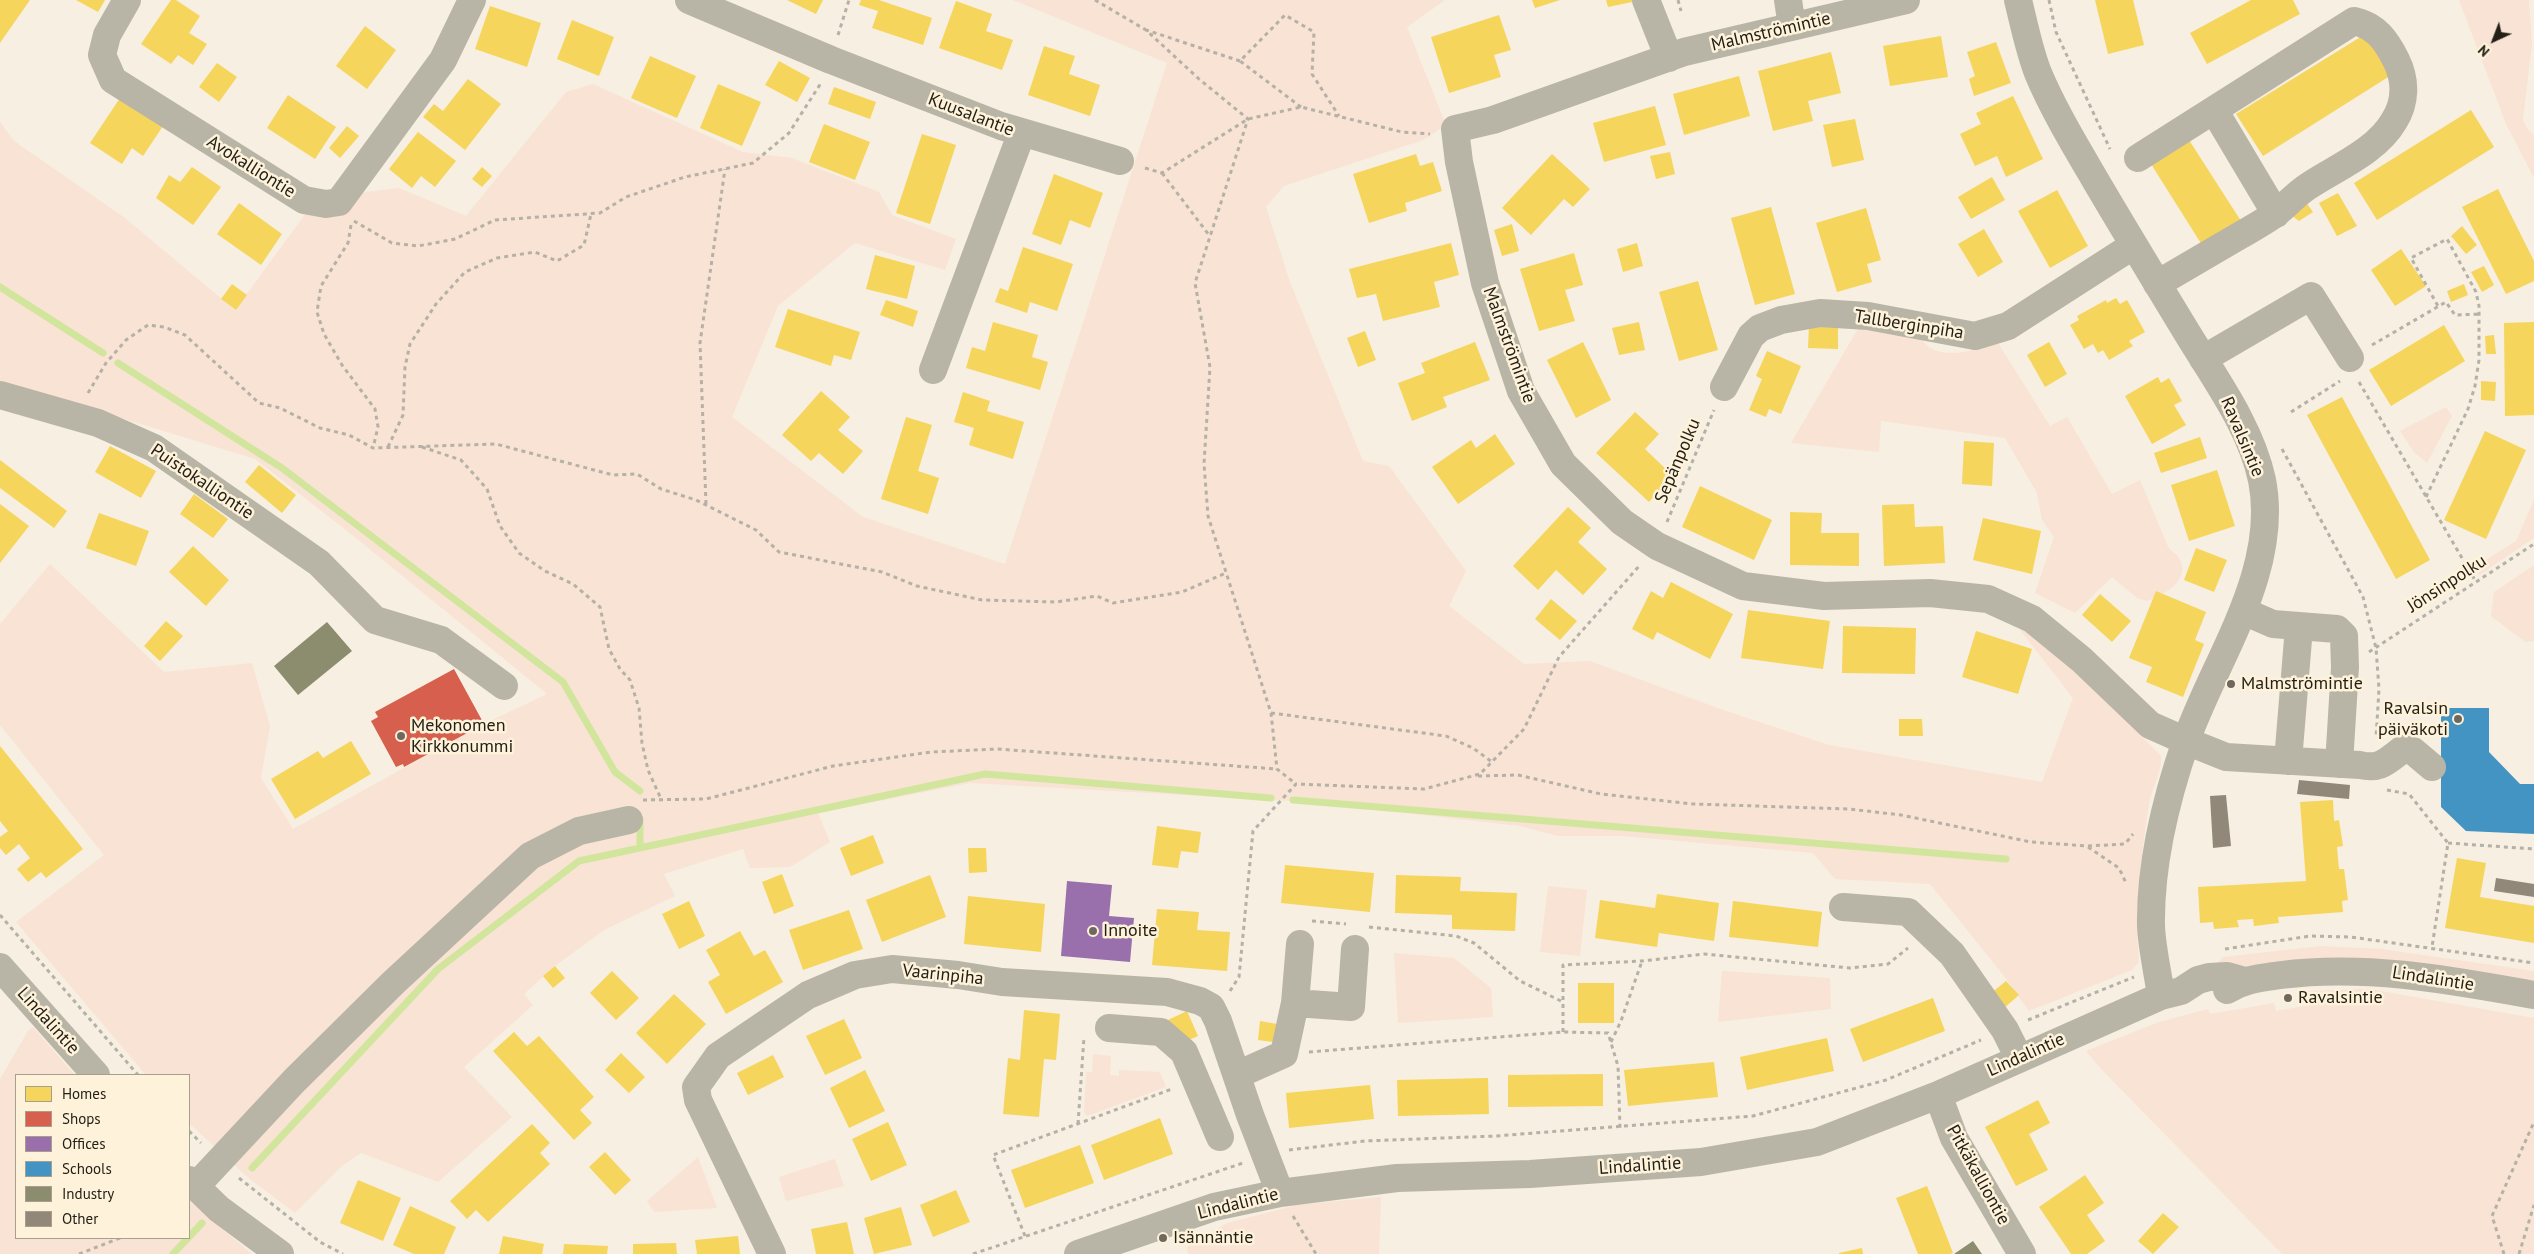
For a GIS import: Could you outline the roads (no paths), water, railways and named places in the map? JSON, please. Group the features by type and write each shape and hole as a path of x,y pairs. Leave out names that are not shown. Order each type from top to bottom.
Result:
{"street":[{"name":"Avokalliontie","path":"127,0 107,35 102,55 113,80 304,200 326,204 339,202 443,60 472,0"},
{"name":"Kuusalantie","path":"689,0 831,60 1022,132 933,370"},
{"path":"1646,0 1670,58"},
{"path":"1788,0 1792,27"},
{"name":"Malmströmintie","path":"1906,0 1670,58 1493,120 1455,129 1459,162 1485,283 1521,391 1563,464 1622,522 1657,546 1744,586 1824,596 1930,594 1988,599 2032,619 2082,660 2150,725 2226,757 2373,768 2388,761 2403,749 2413,751 2432,766"},
{"name":"Ravalsintie","path":"2018,0 2037,71 2053,104 2134,245 2238,419 2262,480 2264,516 2260,561 2242,610 2186,741 2164,816 2153,883 2151,928 2171,994"},
{"path":"2138,158 2354,21 2366,24 2384,39 2399,66 2404,83 2400,108 2394,122 2375,142 2356,157 2298,193 2276,214 2157,284"},
{"path":"2214,110 2276,214"},
{"path":"1022,132 1120,161"},
{"name":"Tallberginpiha","path":"1724,387 1751,336 1760,328 1781,320 1820,314 1868,316 1975,336 2008,326 2134,245"},
{"path":"2203,359 2311,296 2352,365"},
{"name":"Puistokalliontie","path":"0,395 98,423 154,448 319,562 375,620 441,640 504,686"},
{"path":"2242,610 2273,624 2337,629 2344,636 2345,667 2339,764"},
{"path":"2288,761 2299,627"},
{"path":"280,1254 219,1209 192,1183 220,1160 294,1081 393,983 530,856 579,831 629,820"},
{"path":"1843,907 1908,912 1952,954 2005,1030 2019,1058"},
{"path":"1295,1003 1351,1007 1357,933"},
{"path":"1236,1076 1284,1054 1295,1003 1300,944"},
{"name":"Lindalintie","path":"0,967 95,1074"},
{"name":"Vaarinpiha","path":"772,1254 698,1100 696,1087 718,1056 808,995 855,975 892,970 958,975 1002,982 1168,992 1200,1001 1211,1007 1223,1035"},
{"name":"Lindalintie","path":"1078,1254 1214,1207 1280,1193 1397,1178 1530,1174 1701,1162 1817,1142 1938,1095 2019,1058 2171,994 2198,980 2209,978 2227,976 2241,980 2335,970 2385,971 2534,995"},
{"path":"1097,1030 1161,1032 1184,1052 1220,1137"},
{"path":"1184,1052 1223,1035 1236,1076 1280,1193"},
{"name":"Pitkäkalliontie","path":"1938,1095 1954,1138 2022,1254"}],"waterway":[{"path":"0,287 103,353"},
{"path":"118,363 282,468 563,682 615,772 640,791"},
{"path":"252,1168 438,969 579,861 985,774 1271,798"},
{"path":"1293,800 2006,859"},
{"path":"640,819 640,848"},
{"path":"190,1236 202,1223"},
{"path":"173,1254 187,1239"}],"place":[{"name":"Malmströmintie","path":"2231,684"},
{"name":"Ravalsin päiväkoti","path":"2458,719"},
{"name":"Mekonomen Kirkkonummi","path":"401,736"},
{"name":"Innoite","path":"1093,931"},
{"name":"Ravalsintie","path":"2288,998"},
{"name":"Isännäntie","path":"1163,1238"}]}
